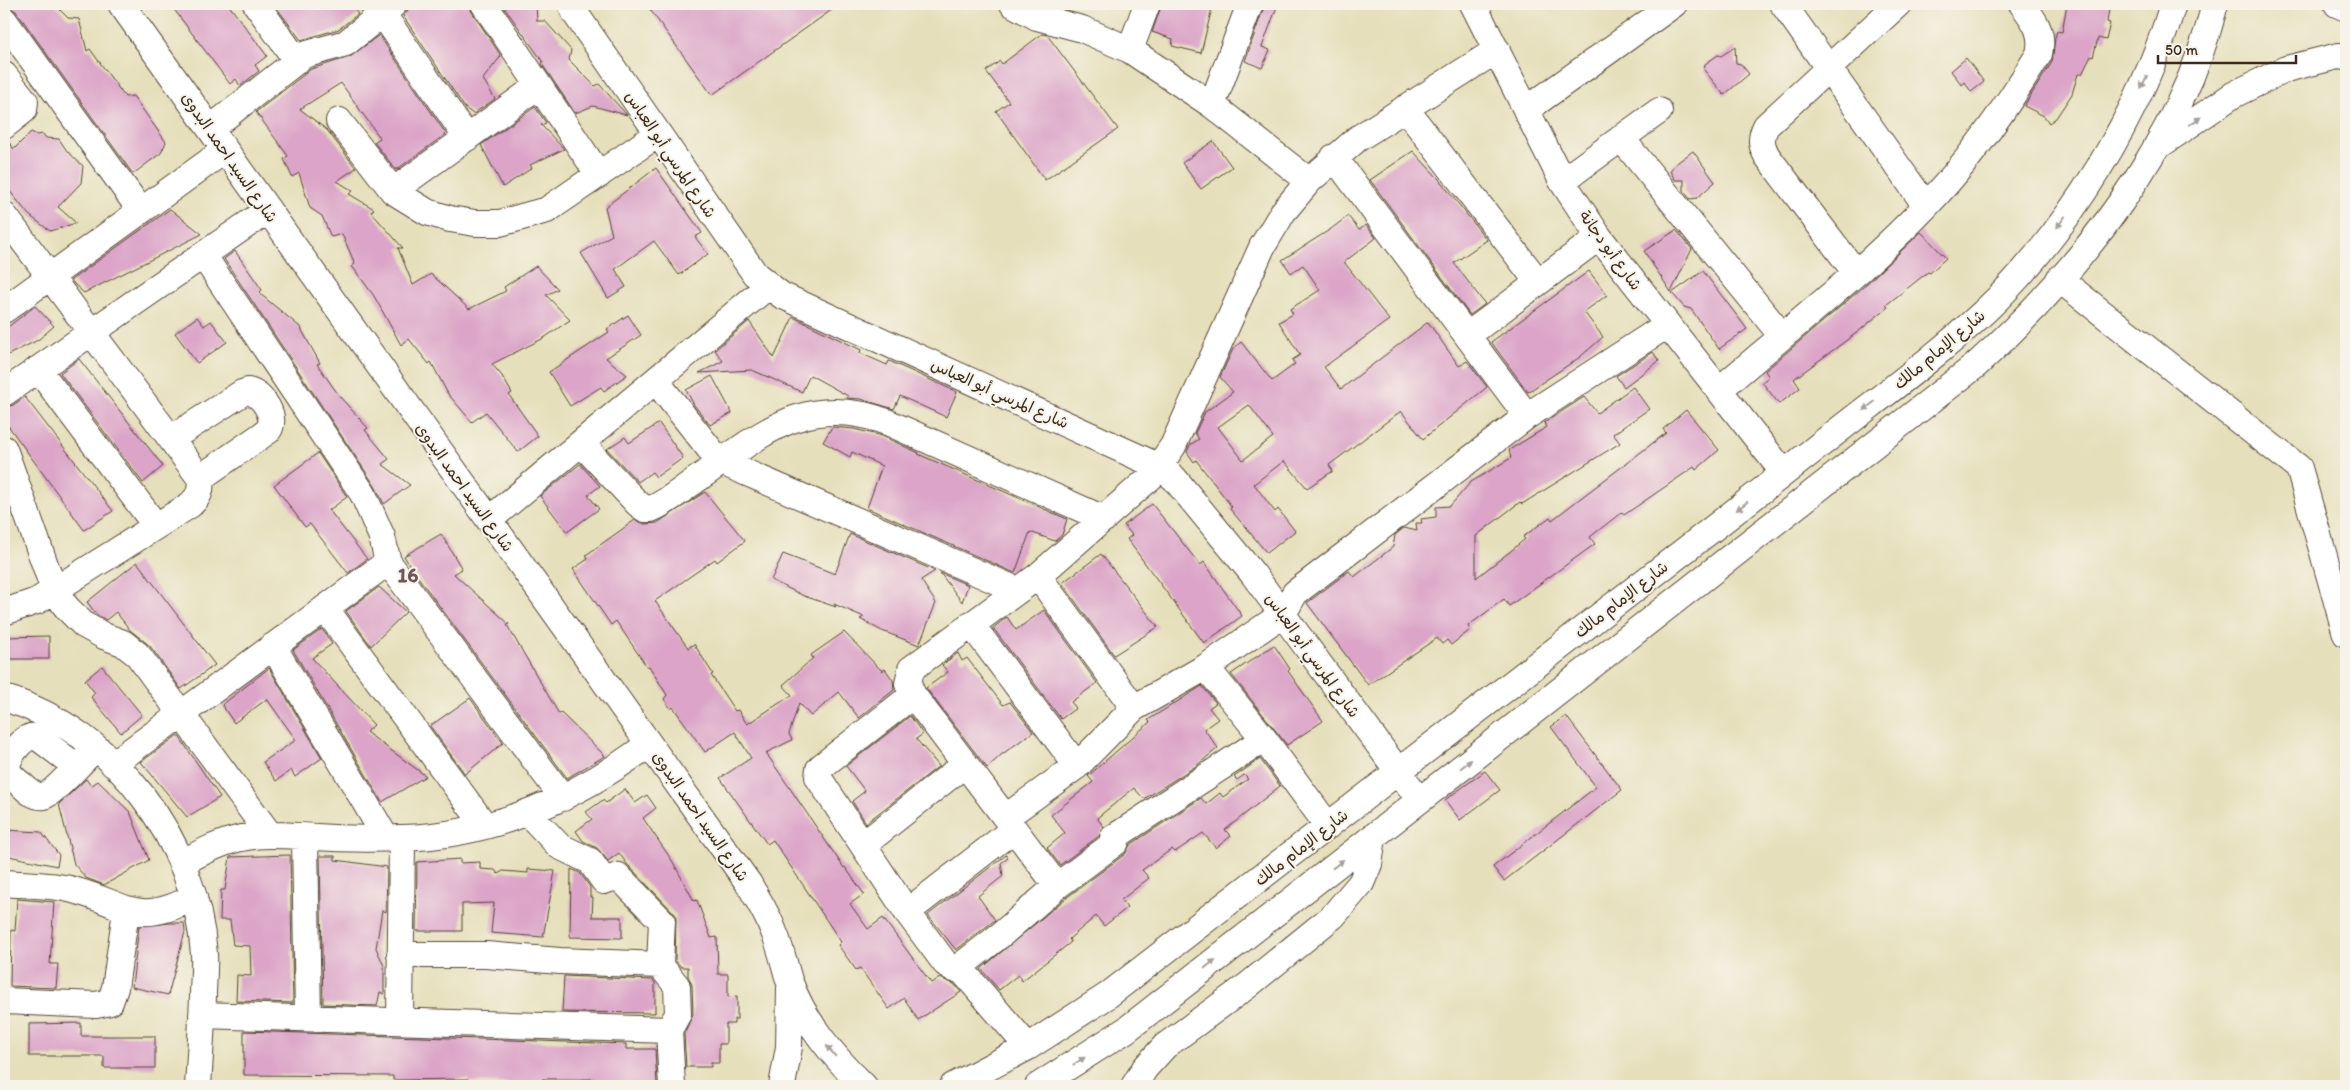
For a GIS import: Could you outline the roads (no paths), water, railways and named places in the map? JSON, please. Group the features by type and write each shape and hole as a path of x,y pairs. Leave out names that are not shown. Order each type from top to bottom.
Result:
{"street":[{"name":"شارع السيد احمد البدوى","path":"121,4 749,884 774,931 789,980 804,1011 822,1040 844,1067 864,1086"},
{"path":"256,4 296,61"},
{"path":"484,4 599,175"},
{"name":"شارع المرسي أبو العباس","path":"571,4 575,13 744,259 768,286 781,295 1160,467 1174,478 1220,532 1283,614 1420,801"},
{"path":"1013,4 1037,17 1082,29 1130,50 1212,105 1309,181"},
{"path":"1130,50 1147,4"},
{"path":"1212,105 1250,4"},
{"path":"1526,110 1674,4"},
{"path":"1783,4 1926,206"},
{"path":"1856,273 1762,146 1761,135 1766,126 1898,4"},
{"path":"1719,390 1856,273 1926,206 1987,134 2039,54 2042,43 2040,31 2022,4"},
{"name":"شارع الإمام مالك","path":"953,1086 1028,1048 1107,996 1399,772 1954,339 1988,308 2020,274 2089,184 2120,131 2148,74 2173,4"},
{"name":"شارع الإمام مالك","path":"1038,1086 1126,1030 1975,366 2017,328 2092,243 2154,149 2186,87 2215,4"},
{"name":"شارع أبو دجانة","path":"1477,5 1496,50 1562,181 1599,237 1784,473"},
{"path":"4,310 141,211 218,139 296,61 313,51 346,43 384,7 467,138"},
{"path":"4,20 141,211"},
{"path":"1057,886 913,695 908,684 911,669 1027,582 1104,519 1160,467 1173,446 1262,247 1283,212 1309,181 1334,157 1357,139 1496,50"},
{"path":"2154,149 2233,95 2286,69 2338,56 2346,57"},
{"path":"4,75 25,101 24,110 4,126"},
{"path":"393,191 538,86"},
{"path":"1405,108 1538,282"},
{"path":"1562,181 1659,111"},
{"path":"339,121 393,191 427,212 450,220 475,223 500,223 547,210 658,134"},
{"path":"1622,138 1782,336"},
{"path":"1334,157 1468,334 1527,416"},
{"path":"4,393 268,210"},
{"path":"4,214 172,438 200,478 202,488 198,498 190,505 37,601 4,612"},
{"path":"1468,334 1599,237"},
{"path":"203,255 363,494 382,538 388,562 563,798"},
{"path":"2059,279 2299,468 2346,634"},
{"path":"489,520 768,286"},
{"path":"907,912 1078,766 1134,708 1206,667 1283,614 1295,592 1527,416 1667,325"},
{"path":"38,370 156,526"},
{"path":"656,381 712,452 723,461 1027,582 1134,708"},
{"path":"172,438 242,393 248,391 258,396 273,418 272,426 268,431 200,478"},
{"path":"581,444 645,509 656,507 778,424 796,417 833,411 851,412 887,422 1104,519"},
{"path":"4,449 54,590 67,608 84,624 104,636 123,643 138,655 269,834"},
{"path":"76,767 104,756 181,714 388,562"},
{"path":"325,608 485,826"},
{"path":"971,624 1078,766"},
{"path":"273,646 394,838 400,955 400,1021"},
{"path":"1206,667 1264,739 1328,826"},
{"path":"913,695 819,769 818,777 907,912 945,963 954,969 1004,933 1057,886 1116,842 1113,838 1264,739"},
{"path":"4,698 46,716 68,728 104,756 153,810 182,863 194,896 204,955 198,1086"},
{"path":"182,863 210,848 239,838 269,834 305,837 394,838 441,834 485,826 528,814 592,784 649,744"},
{"path":"863,845 966,764"},
{"path":"528,814 559,846 590,861 604,881 618,876 662,921 660,965 677,986 678,1014 669,1030 672,1086"},
{"path":"305,837 308,1018"},
{"path":"1134,1086 1145,1068 1165,1046 1247,986 1333,916 1361,884 1369,864 1373,837"},
{"path":"4,883 71,889 126,910 150,912 173,908 194,896"},
{"path":"4,1001 96,1005 110,1002 115,988 126,910"},
{"path":"400,955 486,955 560,961 660,965"},
{"path":"959,967 1028,1048"},
{"name":"شارع السيد احمد البدوى","path":"782,1086 788,1047 789,980"},
{"path":"202,1015 669,1030"}],"district":[{"name":"16","path":"408,575"}]}
